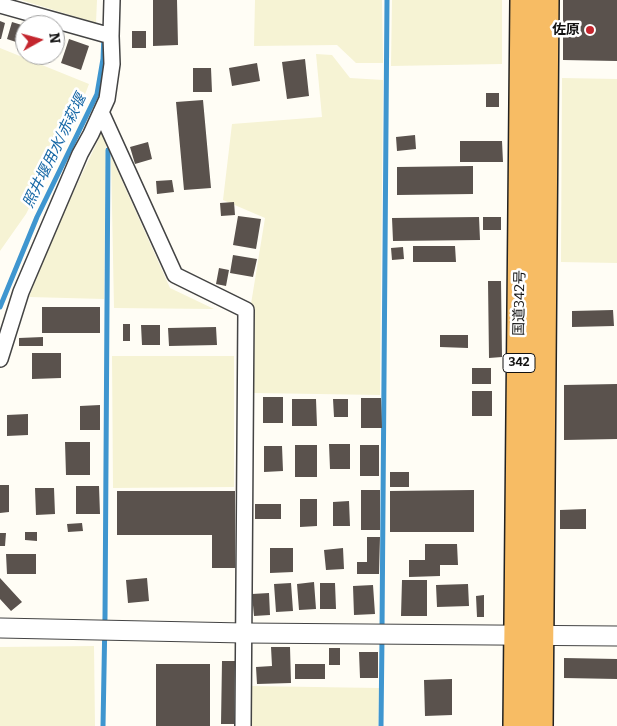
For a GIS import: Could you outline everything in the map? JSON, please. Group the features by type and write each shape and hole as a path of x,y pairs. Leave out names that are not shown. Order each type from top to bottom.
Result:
{"highway":[{"name":"国道342号","path":"516,726 523,0"},
{"name":"国道342号","path":"540,726 546,0"}],"street":[{"path":"0,359 21,292 80,154 92,134 107,99 112,64 112,0"},
{"path":"0,5 111,36"},
{"path":"101,112 175,275 246,310 243,726"},
{"path":"0,628 244,633 617,636"}],"shaded area":[{"path":"21,0 97,0 96,23"},
{"path":"255,0 382,0 383,63 356,63 337,45 254,46"},
{"path":"392,0 502,0 502,64 391,66"},
{"path":"0,48 15,54 15,65 42,65 89,84 81,105 26,214 0,251"},
{"path":"316,54 332,55 350,78 383,80 380,395 254,393 251,304 265,218 223,200 232,124 322,117"},
{"path":"562,78 617,79 617,263 561,262"},
{"path":"102,132 106,139 104,299 29,297 53,235"},
{"path":"111,156 170,288 214,309 114,308"},
{"path":"112,356 234,356 234,487 113,488"},
{"path":"94,646 95,726 0,726 0,647"},
{"path":"250,686 379,688 378,726 250,726"}],"building":[{"path":"153,0 177,0 178,45 153,46"},
{"name":"佐原","path":"563,0 617,0 617,61 563,60"},
{"path":"0,21 5,23 1,39 0,39"},
{"path":"12,22 15,23 15,42 7,39"},
{"path":"132,31 146,31 146,48 132,48"},
{"path":"69,39 89,46 81,70 65,64 65,51"},
{"path":"305,59 309,96 287,99 282,62"},
{"path":"257,63 260,81 232,86 229,68"},
{"path":"193,68 211,68 212,92 193,92"},
{"path":"486,93 499,93 499,107 486,107"},
{"path":"203,100 211,188 184,190 176,102"},
{"path":"415,135 416,149 397,151 396,137"},
{"path":"460,141 502,141 503,162 460,162"},
{"path":"148,142 152,159 135,164 130,147"},
{"path":"473,166 473,194 397,195 397,167"},
{"path":"172,180 174,192 157,194 156,181"},
{"path":"234,202 235,215 221,216 220,203"},
{"path":"238,216 261,219 256,249 233,245"},
{"path":"479,217 480,240 393,241 392,218"},
{"path":"483,217 501,217 501,230 483,230"},
{"path":"413,246 455,246 456,262 413,262"},
{"path":"403,247 404,259 392,260 391,248"},
{"path":"233,255 257,259 253,277 230,273"},
{"path":"219,268 229,270 226,286 216,284"},
{"path":"488,281 501,281 502,357 489,358"},
{"path":"42,307 100,307 100,333 42,333"},
{"path":"613,310 614,326 572,327 572,311"},
{"path":"123,324 130,324 130,341 123,341"},
{"path":"141,325 160,325 160,345 142,345"},
{"path":"216,327 217,345 169,346 168,328"},
{"path":"440,335 468,335 468,348 440,347"},
{"path":"43,337 43,346 19,346 19,338"},
{"path":"32,353 61,353 61,378 32,379"},
{"path":"472,368 491,368 491,384 472,384"},
{"path":"617,384 617,439 564,440 564,385"},
{"path":"472,391 492,391 492,416 472,416"},
{"path":"263,397 283,397 283,423 263,423"},
{"path":"361,398 381,398 382,428 361,428"},
{"path":"292,399 316,399 317,426 292,426"},
{"path":"333,399 348,399 348,417 334,417"},
{"path":"100,405 100,430 80,430 80,406"},
{"path":"28,414 28,435 7,436 7,415"},
{"path":"65,442 90,442 90,475 66,475"},
{"path":"329,444 350,444 350,469 330,469"},
{"path":"295,445 317,445 317,477 295,477"},
{"path":"360,445 379,445 379,476 360,476"},
{"path":"264,446 282,446 283,471 264,472"},
{"path":"390,472 409,472 409,487 390,487"},
{"path":"0,485 9,485 9,512 0,513"},
{"path":"76,486 99,486 100,514 76,514"},
{"path":"35,488 54,488 55,514 36,515"},
{"path":"361,490 380,490 380,530 361,530"},
{"path":"474,490 474,532 390,532 390,491"},
{"path":"117,491 235,491 235,568 212,568 212,535 117,535"},
{"path":"300,499 317,499 317,526 300,527"},
{"path":"349,501 350,526 333,526 333,502"},
{"path":"255,504 281,504 281,519 255,519"},
{"path":"586,509 586,529 560,529 560,510"},
{"path":"82,523 83,531 68,532 67,524"},
{"path":"25,532 37,532 37,541 25,540"},
{"path":"0,533 6,533 5,546 0,546"},
{"path":"367,537 380,537 379,574 357,574 357,562 367,562"},
{"path":"425,544 457,544 458,565 440,565 440,576 409,577 409,560 425,560"},
{"path":"270,548 293,548 293,572 270,573"},
{"path":"343,548 344,569 326,570 324,550"},
{"path":"6,554 36,554 36,574 7,574"},
{"path":"0,578 22,602 11,611 0,599"},
{"path":"147,578 149,601 128,603 126,580"},
{"path":"402,580 427,580 427,616 401,616"},
{"path":"314,582 316,609 299,610 297,584"},
{"path":"291,583 293,611 276,612 274,584"},
{"path":"320,583 335,583 336,609 320,609"},
{"path":"468,584 469,606 437,607 436,585"},
{"path":"373,585 375,614 354,615 353,586"},
{"path":"269,593 270,615 254,616 252,594"},
{"path":"484,595 484,617 477,617 476,596"},
{"path":"271,647 290,647 291,683 257,684 256,667 272,666"},
{"path":"329,648 340,648 340,665 329,665"},
{"path":"359,652 378,652 378,678 360,678"},
{"path":"564,658 617,659 617,679 564,678"},
{"path":"222,661 235,661 234,724 221,724"},
{"path":"156,664 210,664 210,726 156,726"},
{"path":"295,664 325,664 325,679 295,679"},
{"path":"452,679 452,715 425,716 424,680"}],"waterway":[{"path":"382,629 387,0"},
{"name":"照井堰用水/赤萩堰","path":"0,307 37,217 97,94 103,59 104,35"},
{"path":"103,726 108,150"},
{"path":"381,726 382,638"}],"place":[{"name":"佐原","path":"590,30"}]}
